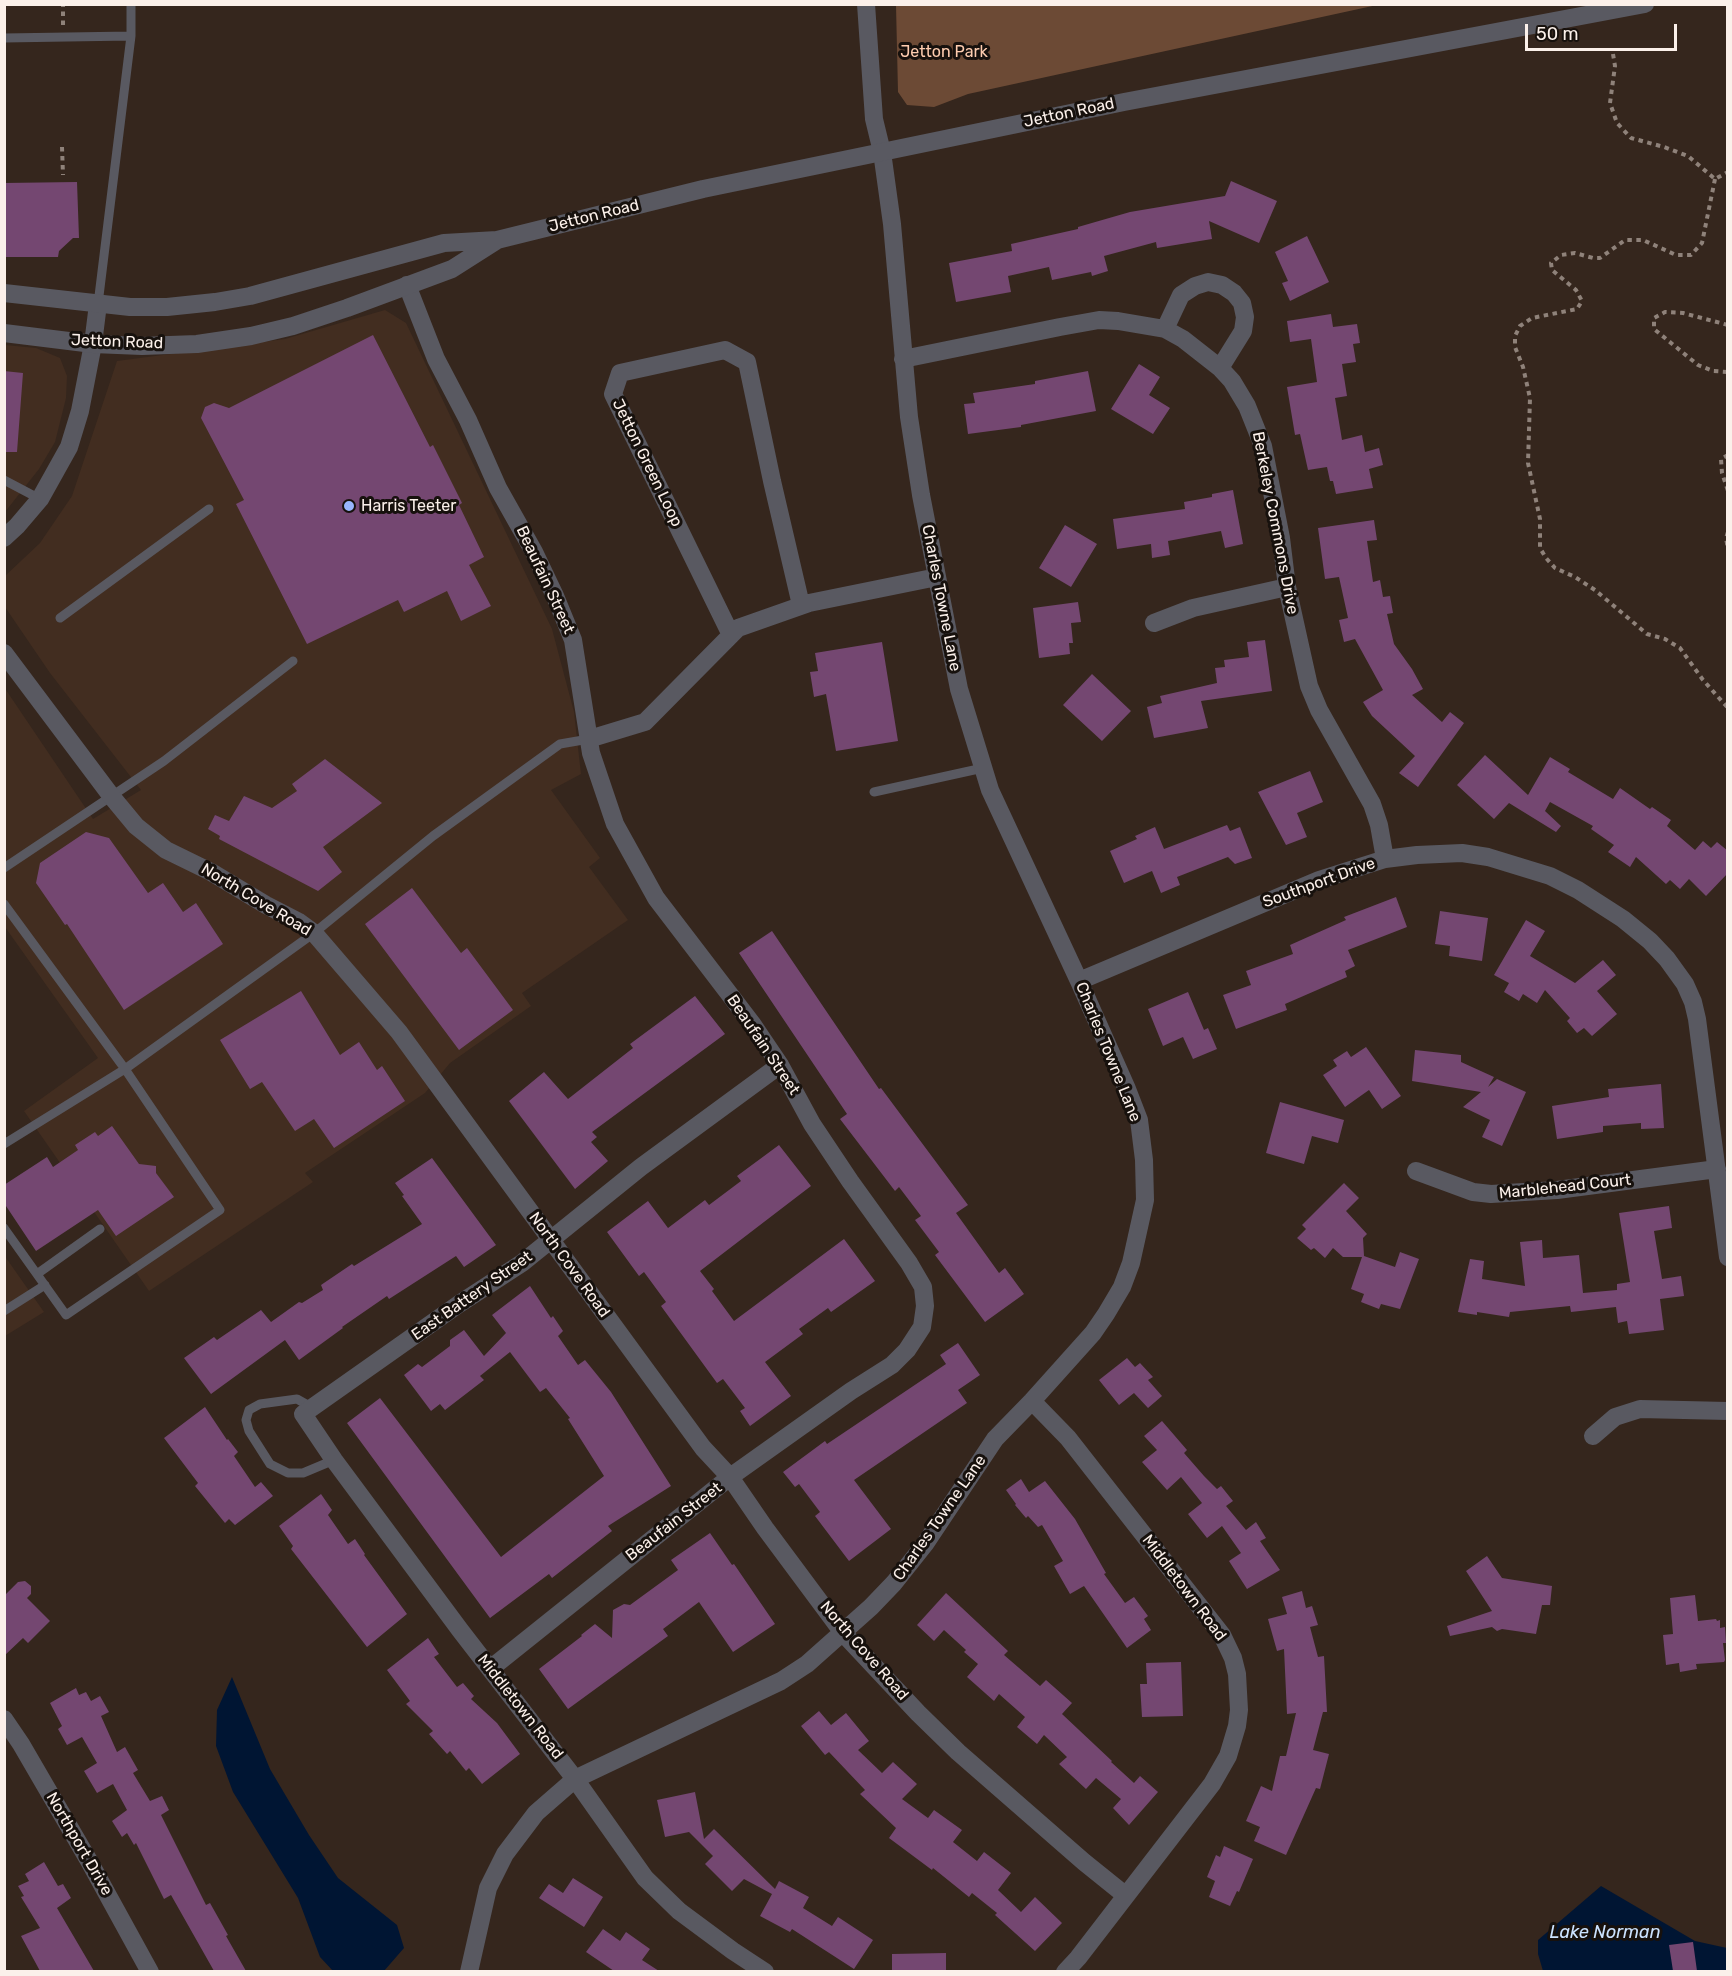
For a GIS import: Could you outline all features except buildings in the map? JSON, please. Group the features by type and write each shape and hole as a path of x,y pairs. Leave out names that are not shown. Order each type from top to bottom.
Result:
{"street":[{"name":"Charles Towne Lane","path":"469,1971 488,1888 505,1854 536,1813 574,1779 781,1681 807,1664 843,1633 894,1583 925,1544 996,1439 1093,1333 1122,1287 1131,1263 1145,1200 1144,1160 1138,1120 1127,1089 990,790 959,689 910,428 891,224 882,152 874,119 866,4"},
{"name":"Jetton Road","path":"4,293 98,304 167,307 250,296 444,243 497,240 703,189 1124,102 1576,11 1645,4"},
{"name":"Jetton Road","path":"4,333 93,344 142,346 197,344 251,336 293,326 452,269 497,240"},
{"path":"1165,329 1181,295 1195,285 1208,282 1222,285 1234,293 1242,303 1245,317 1243,330 1220,368"},
{"name":"Beaufain Street","path":"407,285 436,359 468,420 498,488 534,552 573,640 591,753 615,824 656,898 753,1025 780,1065 812,1124 909,1263 923,1287 925,1306 921,1327 907,1350 892,1365 851,1391 730,1477 490,1669"},
{"path":"4,538 40,499 69,447 80,411 98,304"},
{"name":"Berkeley Commons Drive","path":"903,359 1099,320 1165,329 1198,350 1220,368 1232,381 1247,406 1263,446 1281,538 1287,587 1309,686 1319,710 1372,804 1379,825 1385,859"},
{"name":"Jetton Green Loop","path":"731,635 613,394 620,373 725,350 747,362 801,605"},
{"path":"589,739 645,722 738,628 801,605 937,577"},
{"path":"1154,623 1193,608 1287,587"},
{"name":"North Cove Road","path":"4,653 111,797 136,826 166,850 211,872 299,922 314,933 399,1032 703,1448 730,1477 843,1633 958,1752 1125,1895"},
{"name":"Southport Drive","path":"1079,981 1319,880 1385,859 1462,853 1488,856 1550,876 1578,890 1623,919 1650,940 1677,972 1693,1002 1728,1257"},
{"name":"East Battery Street","path":"308,1411 459,1304 522,1263 633,1173 780,1065"},
{"name":"Marblehead Court","path":"1416,1172 1473,1192 1491,1194 1557,1190 1717,1169"},
{"name":"Middletown Road","path":"1032,1401 1068,1438 1207,1614 1222,1635 1233,1658 1237,1674 1239,1710 1237,1726 1228,1756 1212,1784 1078,1958 1065,1971"},
{"path":"1593,1436 1615,1416 1640,1409 1728,1410"},
{"name":"Middletown Road","path":"308,1411 334,1460 574,1779 645,1878 680,1911 733,1951 765,1971"},
{"name":"Northport Drive","path":"4,1719 89,1861 150,1971"}],"lane":[{"path":"98,304 131,36 131,4"},
{"path":"4,38 131,36"},
{"path":"4,480 40,499"},
{"path":"60,618 210,509"},
{"path":"4,868 164,761 293,661"},
{"path":"4,1144 125,1069 314,933 432,836 560,744 589,739"},
{"path":"874,792 983,768"},
{"path":"4,904 125,1069 220,1210 66,1315 4,1228"},
{"path":"37,1274 100,1229"},
{"path":"4,1311 45,1285"},
{"path":"308,1411 297,1399 260,1404 249,1410 246,1420 249,1431 270,1464 288,1473 303,1473 334,1460"}],"path":[{"path":"1613,54 1615,66 1610,103 1617,123 1631,138 1688,156 1715,179"},
{"path":"62,147 63,175"},
{"path":"1715,179 1728,172"},
{"path":"1715,179 1702,243 1691,255 1676,255 1642,240 1625,240 1600,258 1575,254 1561,255 1551,263 1552,270 1576,290 1581,301 1577,309 1532,318 1520,326 1515,336 1515,346 1523,367 1530,398 1528,463 1540,519 1540,548 1555,568 1595,590 1647,634 1665,639 1680,648 1703,680 1728,708"},
{"path":"1728,325 1683,313 1665,312 1654,318 1654,329 1698,365 1713,371 1728,372"},
{"path":"1728,455 1721,459 1722,473 1728,491"},
{"path":"1728,532 1726,538 1728,549"}],"shaded area":[{"path":"385,310 406,323 552,629 574,712 581,774 551,790 600,858 589,867 628,920 522,993 531,1006 450,1063 425,1093 305,1173 313,1182 149,1291 24,1111 98,1058 5,927 4,687 93,819 141,790 50,673 5,607 5,576 40,543 72,496 117,361 285,339"},
{"path":"5,345 36,348 60,358 67,376 66,398 55,442 39,469 5,512"},
{"path":"4,1255 44,1312 5,1336 4,1336"}],"green space":[{"name":"Jetton Park","path":"896,4 1377,5 968,94 934,107 907,105 898,92"}],"water":[{"path":"232,1677 270,1769 309,1835 338,1878 397,1925 404,1948 384,1971 333,1971 320,1957 298,1898 233,1792 216,1746 217,1710"},
{"name":"Lake Norman","path":"1601,1886 1695,1941 1727,1948 1727,1971 1543,1971 1538,1954 1538,1940"}],"place":[{"name":"Harris Teeter","path":"349,506"}]}
